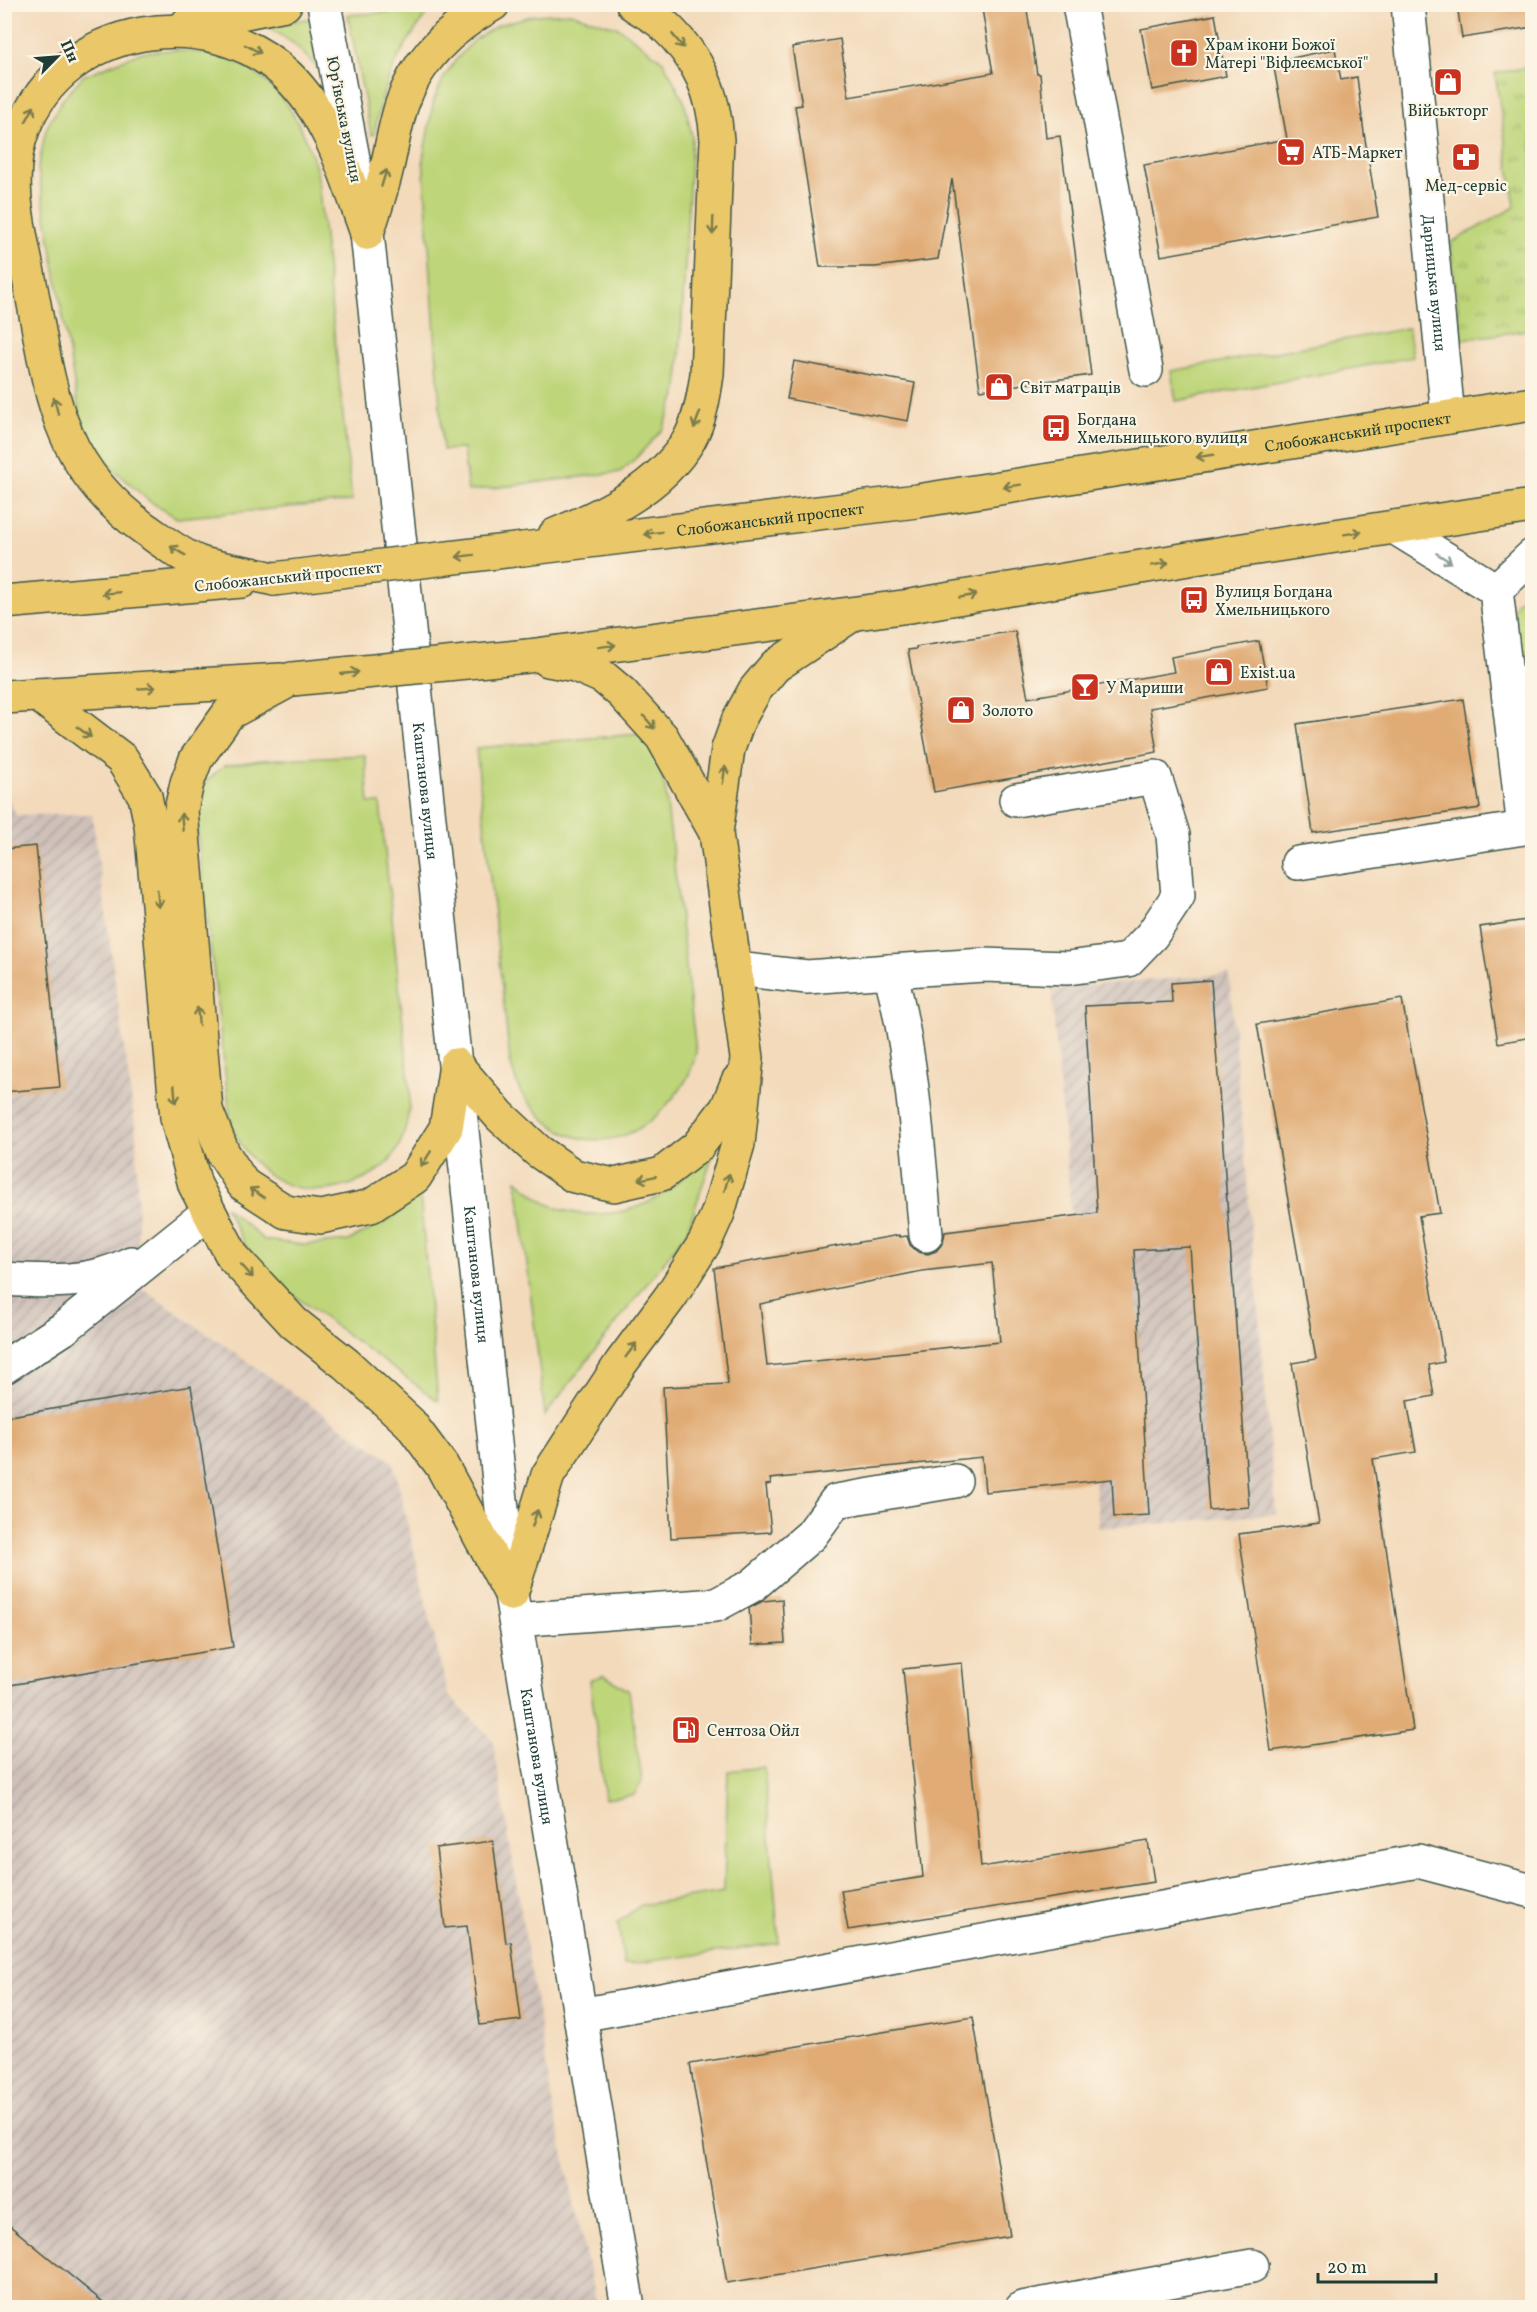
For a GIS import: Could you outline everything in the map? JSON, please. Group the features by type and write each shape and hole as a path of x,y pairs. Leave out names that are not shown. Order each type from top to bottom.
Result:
{"main road":[{"path":"274,579 198,562 159,539 121,512 94,484 75,455 61,425 50,381 14,189 14,160 23,128 48,83 92,51 116,40 285,4"},
{"path":"367,233 387,169 402,102 421,64 443,39 464,22 493,4"},
{"path":"523,549 623,503 651,482 675,460 685,446 702,407 708,362 717,140 715,111 705,80 686,51 664,24 633,4"},
{"path":"153,31 191,30 223,36 256,49 287,74 309,99 327,128 367,233"},
{"name":"Слобожанський проспект","path":"4,602 274,579 917,501 1533,404"},
{"path":"4,697 292,679 528,656 853,614 1533,506"},
{"path":"513,1607 548,1475 621,1363 671,1296 705,1242 718,1213 738,1144 747,1058 716,833 728,749 738,721 755,690 775,666 853,614"},
{"path":"528,656 575,665 603,677 622,693 662,737 716,833"},
{"path":"292,679 229,713 196,759 187,783 181,810 206,1110 223,1154 243,1184 286,1212 321,1217 371,1206 414,1177 446,1128 456,1065"},
{"path":"38,696 122,759 145,796 152,825 177,1118 195,1185 209,1212 233,1257 294,1323 346,1364 410,1423 442,1466 513,1607"},
{"path":"456,1065 500,1116 538,1151 574,1176 614,1185 662,1174 697,1147 727,1108 747,1058"}],"street":[{"name":"Юрʼївська вулиця","path":"324,4 367,233"},
{"path":"1079,4 1146,370"},
{"name":"Дарницька вулиця","path":"1408,4 1449,417"},
{"name":"Каштанова вулиця","path":"367,233 513,1607 628,2307"},
{"path":"1394,527 1497,590"},
{"path":"1497,590 1533,556"},
{"path":"1298,862 1524,828 1497,590"},
{"path":"736,969 807,977 984,965 1068,968 1128,960 1152,935 1178,896 1173,835 1155,777 1016,800"},
{"path":"890,971 901,1014 915,1104 926,1235"},
{"path":"4,1367 63,1329 209,1212"},
{"path":"4,1279 54,1282 112,1273 172,1240"},
{"path":"513,1607 716,1605 753,1585 811,1535 836,1501 955,1481"},
{"path":"580,2015 1418,1861 1533,1891"},
{"path":"1022,2307 1251,2266"}],"shaded area":[{"path":"4,790 16,815 92,814 136,1132 137,1285 393,1462 448,1695 493,1740 552,2101 597,2307 5,2307"},
{"path":"1229,974 1276,1514 1099,1528 1051,988"}],"green space":[{"path":"430,10 393,68 382,99 374,135 371,134 348,15"},
{"path":"570,13 619,28 663,61 684,101 692,136 678,390 663,429 620,472 468,491 463,449 443,450 423,158 434,100 443,79 455,61 474,40 498,25 535,15"},
{"path":"314,18 323,73 294,44 266,25"},
{"path":"175,50 223,57 254,72 279,95 298,122 305,138 317,171 352,501 177,518 149,501 111,467 85,432 78,406 38,169 46,129 63,99 83,76 142,52"},
{"path":"1532,67 1532,329 1462,340 1450,243 1515,207 1495,73"},
{"path":"1408,328 1413,357 1176,401 1171,371"},
{"path":"1532,597 1532,654 1519,648 1510,615 1518,600"},
{"path":"638,734 654,751 665,787 696,1052 685,1082 651,1121 635,1131 618,1137 600,1140 582,1139 565,1133 549,1123 529,1103 520,1091 510,1061 476,748"},
{"path":"365,755 369,803 380,803 410,1091 408,1115 399,1146 382,1168 371,1176 352,1184 332,1189 313,1190 279,1181 264,1171 251,1158 231,1124 196,820 202,785 224,766 261,760"},
{"path":"716,1145 687,1232 545,1415 517,1180 541,1200 562,1210 587,1214 619,1212 651,1201 665,1192"},
{"path":"420,1195 438,1401 289,1292 248,1250 224,1206 264,1240 304,1245 348,1241 387,1221"},
{"path":"604,1675 629,1691 642,1781 634,1795 605,1799 590,1680"},
{"path":"764,1767 779,1943 624,1965 618,1922 641,1905 724,1892 728,1771"}],"building":[{"path":"1026,4 1037,74 1040,74 1046,138 1060,136 1091,375 980,390 952,179 938,259 875,267 820,267 795,106 802,105 792,47 840,39 849,97 993,73 982,9"},
{"path":"1457,4 1533,4 1533,27 1462,38"},
{"name":"Храм ікони Божої Матері \"Віфлеємської\"","path":"1215,15 1226,76 1152,90 1141,29"},
{"name":"АТБ-Маркет","path":"1335,49 1341,80 1357,77 1378,217 1161,256 1144,165 1287,139 1273,62"},
{"path":"794,361 915,383 908,421 787,399"},
{"path":"1015,631 1028,698 1174,672 1171,657 1259,641 1268,687 1150,708 1157,752 934,792 908,650"},
{"path":"1463,699 1480,808 1313,833 1297,724"},
{"path":"36,846 60,1087 4,1092 4,849"},
{"path":"1533,919 1533,1037 1498,1043 1480,927"},
{"path":"1211,980 1249,1507 1209,1510 1190,1247 1134,1250 1149,1515 1114,1517 1112,1479 985,1492 982,1457 770,1479 771,1484 766,1485 771,1532 671,1538 663,1387 728,1384 714,1268 899,1235 900,1237 907,1236 910,1245 918,1252 928,1254 936,1251 943,1243 945,1232 1097,1213 1085,1006 1172,1002 1171,983","holes":["992,1263 1000,1342 767,1366 760,1304 922,1271"]},
{"path":"1402,999 1440,1213 1419,1216 1444,1362 1429,1365 1434,1396 1407,1401 1416,1452 1373,1459 1413,1730 1271,1751 1239,1534 1319,1523 1292,1363 1316,1359 1257,1024"},
{"path":"191,1386 233,1647 4,1686 4,1417"},
{"path":"782,1599 785,1643 752,1645 749,1608 763,1601"},
{"path":"962,1663 981,1867 1148,1841 1154,1882 848,1930 841,1890 923,1877 903,1669"},
{"path":"493,1841 506,1943 511,1942 521,2020 480,2025 467,1926 445,1928 436,1848"},
{"path":"973,2017 1010,2236 727,2283 690,2064"},
{"path":"4,2221 109,2307 4,2307"}],"place":[{"name":"Храм ікони Божої Матері \"Віфлеємської\"","path":"1184,53"},
{"name":"Військторг","path":"1448,82"},
{"name":"АТБ-Маркет","path":"1291,152"},
{"name":"Мед-сервіс","path":"1466,157"},
{"name":"Світ матраців","path":"999,387"},
{"name":"Богдана Хмельницького вулиця","path":"1056,428"},
{"name":"Вулиця Богдана Хмельницького","path":"1194,600"},
{"name":"Exist.ua","path":"1219,672"},
{"name":"У Мариши","path":"1085,687"},
{"name":"Золото","path":"961,710"},
{"name":"Сентоза Ойл","path":"686,1730"}]}
